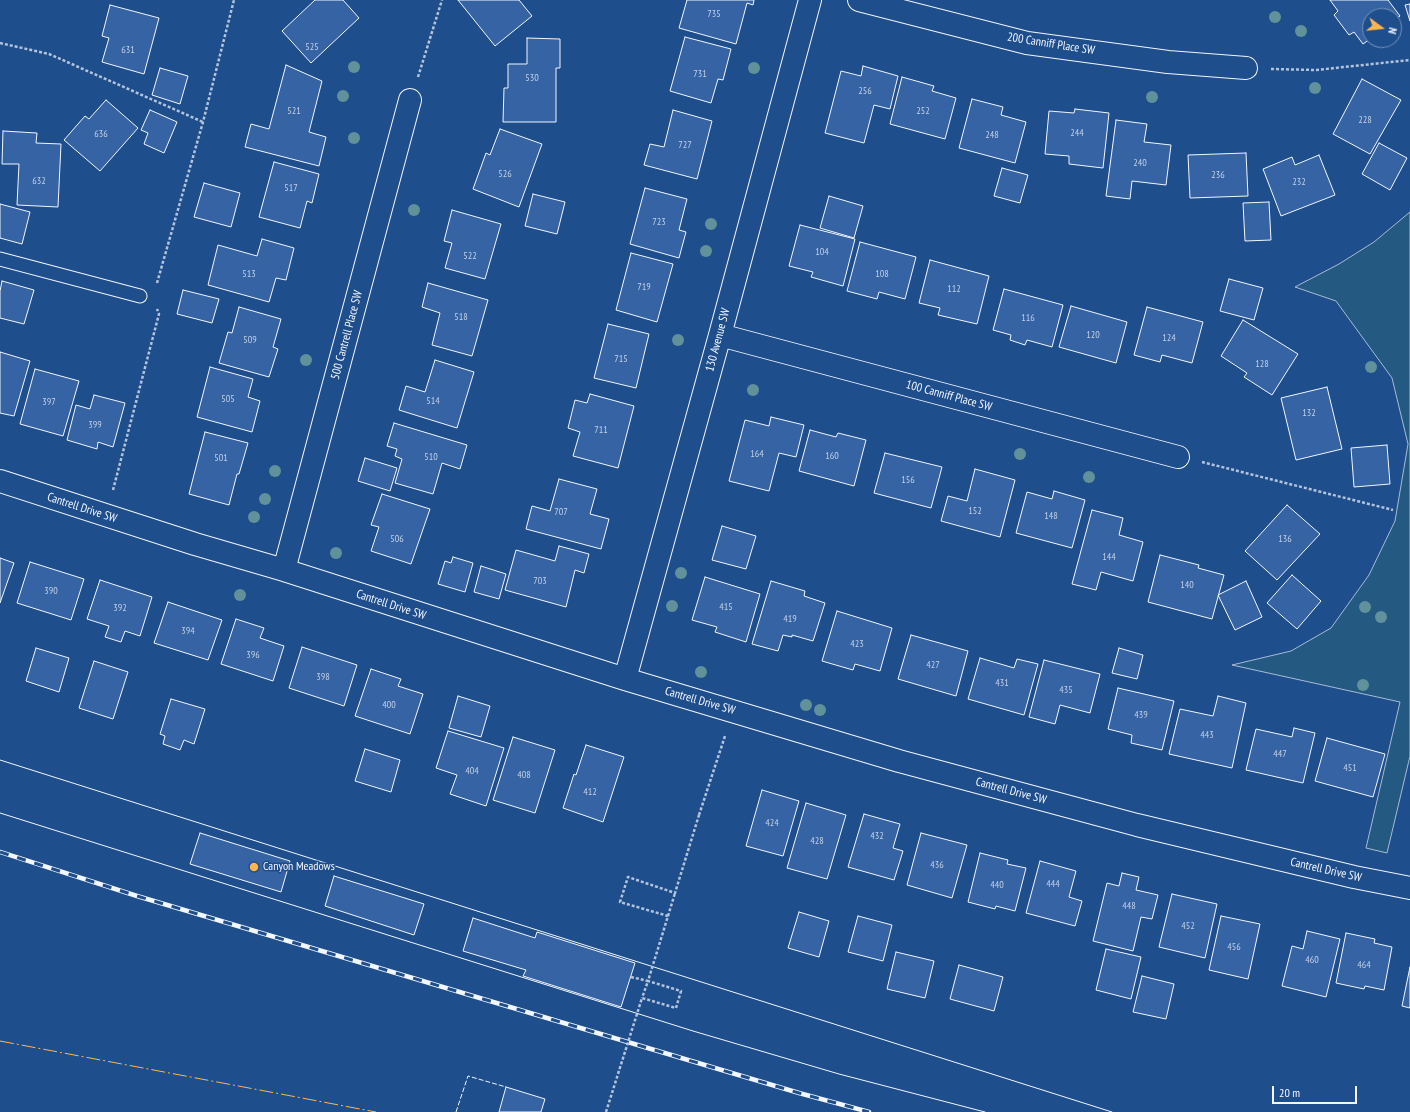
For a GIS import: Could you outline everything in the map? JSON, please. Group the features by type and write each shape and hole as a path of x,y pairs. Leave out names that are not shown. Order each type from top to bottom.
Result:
{"street":[{"name":"130 Avenue SW","path":"625,679 720,336 810,0"},
{"name":"200 Canniff Place SW","path":"859,0 1027,42 1168,62 1246,68"},
{"name":"500 Cantrell Place SW","path":"284,570 410,100"},
{"name":"100 Canniff Place SW","path":"720,336 1178,457"},
{"name":"Cantrell Drive SW","path":"0,481 625,679 899,761 1137,825 1354,877 1410,888"}],"lane":[{"path":"0,259 140,296"}],"path":[{"path":"155,289 203,122 234,0"},
{"path":"410,100 428,49 442,0"},
{"path":"0,44 49,54 203,122"},
{"path":"1246,68 1316,70 1410,60"},
{"path":"105,515 136,407 159,314 155,302"},
{"path":"1178,457 1393,510"},
{"path":"606,1112 733,711"},
{"path":"668,916 620,902 628,877 675,893"},
{"path":"631,977 681,991 676,1008 642,998"}],"shaded area":[{"path":"1410,212 1410,756 1387,853 1366,848 1400,702 1232,665 1291,651 1331,628 1369,575 1395,521 1408,444 1392,378 1336,301 1295,287 1339,264 1374,242"}],"building":[{"path":"315,0 343,0 359,18 311,63 282,31"},
{"path":"458,0 519,0 532,16 495,46"},
{"path":"687,0 754,0 753,5 747,3 736,44 679,28"},
{"path":"1330,0 1388,0 1394,8 1362,8 1362,43 1354,32 1349,35 1334,15 1338,11"},
{"path":"1410,4 1410,21 1405,5"},
{"path":"110,5 159,18 144,74 102,62 109,38 102,36"},
{"path":"685,37 731,49 723,80 718,79 711,103 670,91"},
{"path":"527,38 560,39 560,68 556,68 556,122 503,122 504,88 508,88 508,64 527,64"},
{"path":"286,65 322,81 309,132 326,137 319,166 245,147 251,124 269,129"},
{"path":"863,66 898,76 890,109 874,105 864,143 825,133 841,71 861,76"},
{"path":"160,68 188,76 180,104 152,95"},
{"path":"902,77 934,86 932,91 956,98 945,139 890,124"},
{"path":"1362,79 1401,100 1370,154 1333,134"},
{"path":"972,99 1003,107 1001,115 1026,122 1015,163 959,148"},
{"path":"106,100 138,128 100,171 64,140 85,116 89,119"},
{"path":"1075,109 1109,113 1103,168 1069,164 1069,156 1045,154 1049,111 1074,113"},
{"path":"150,110 177,122 164,153 144,144 148,133 141,130"},
{"path":"673,110 712,121 697,179 644,165 650,144 664,147"},
{"path":"1116,120 1147,124 1144,142 1171,145 1166,185 1132,181 1130,199 1106,196"},
{"path":"500,129 542,144 519,207 473,189 486,153 490,155"},
{"path":"3,131 37,133 36,143 61,144 58,207 17,205 19,164 2,164"},
{"path":"1379,143 1407,158 1390,190 1362,174"},
{"path":"1246,153 1248,196 1190,198 1188,155"},
{"path":"1319,155 1335,195 1281,216 1263,169 1292,157 1295,165"},
{"path":"274,162 319,174 312,203 307,201 300,228 259,217"},
{"path":"1002,168 1028,175 1020,203 994,196"},
{"path":"204,183 240,193 231,227 194,217"},
{"path":"645,188 687,199 679,230 686,232 679,258 630,244"},
{"path":"533,194 565,202 557,234 525,226"},
{"path":"829,196 863,206 854,238 820,228"},
{"path":"1269,202 1271,240 1245,241 1243,203"},
{"path":"0,204 30,212 22,244 0,238"},
{"path":"452,210 501,224 485,279 445,268 452,243 444,241"},
{"path":"800,225 855,239 843,286 811,277 813,272 789,266"},
{"path":"262,239 294,248 286,280 276,278 269,302 208,285 218,245 257,256"},
{"path":"860,242 916,257 905,299 879,292 877,299 847,291"},
{"path":"631,253 673,264 657,322 616,310"},
{"path":"930,260 989,276 977,324 938,315 940,308 919,303"},
{"path":"1229,279 1263,288 1254,320 1220,311"},
{"path":"2,281 34,290 24,324 0,318 0,291"},
{"path":"428,283 488,300 472,356 432,345 440,313 422,307"},
{"path":"1004,289 1063,305 1052,347 1027,340 1025,345 1010,340 1011,335 993,330"},
{"path":"183,290 219,299 212,323 177,314"},
{"path":"1071,306 1127,322 1116,363 1059,347"},
{"path":"239,307 281,319 273,347 278,349 269,377 219,363 228,332 232,333"},
{"path":"1147,307 1203,322 1192,363 1162,355 1160,362 1134,355"},
{"path":"1243,320 1298,354 1272,395 1244,377 1247,373 1221,356"},
{"path":"608,324 649,334 636,388 594,378"},
{"path":"0,352 30,361 14,416 0,413"},
{"path":"435,360 474,372 457,428 399,410 406,386 425,392"},
{"path":"210,367 253,379 248,397 260,401 252,432 197,417"},
{"path":"35,369 79,381 63,436 20,424"},
{"path":"1327,387 1342,449 1296,460 1281,398"},
{"path":"590,394 634,406 618,468 573,456 580,432 568,428 575,400 587,403"},
{"path":"94,395 125,403 113,447 98,442 97,449 67,440 76,405 90,409"},
{"path":"771,417 804,425 796,457 779,453 769,491 729,481 745,420 769,426"},
{"path":"394,423 467,445 460,469 442,463 433,494 395,483 402,459 395,456 397,449 387,446"},
{"path":"810,430 836,437 838,433 866,440 854,486 799,471"},
{"path":"205,432 248,443 239,474 237,474 229,505 189,494"},
{"path":"1387,445 1390,484 1354,487 1351,448"},
{"path":"885,453 942,467 931,508 874,493"},
{"path":"365,458 397,468 390,491 358,481"},
{"path":"975,469 1015,480 1000,537 941,521 948,496 967,501"},
{"path":"559,479 597,489 590,514 609,519 601,549 526,529 532,506 550,511"},
{"path":"1054,491 1085,500 1072,548 1016,533 1027,492 1052,499"},
{"path":"382,494 430,509 411,564 371,551 379,527 371,525"},
{"path":"1287,505 1320,534 1277,580 1245,551"},
{"path":"1092,510 1123,518 1119,535 1143,542 1133,581 1101,572 1096,590 1072,584"},
{"path":"722,526 756,536 746,569 712,560"},
{"path":"559,546 589,554 584,573 575,570 566,607 505,590 516,550 555,561"},
{"path":"1160,555 1199,565 1198,568 1224,575 1212,619 1148,602"},
{"path":"453,557 473,563 465,592 438,584 445,561 451,563"},
{"path":"0,558 14,563 0,603"},
{"path":"30,562 84,579 71,620 17,603"},
{"path":"481,566 506,574 499,599 474,592"},
{"path":"1292,575 1321,601 1297,629 1267,603"},
{"path":"705,577 760,594 746,642 715,632 717,627 692,620"},
{"path":"100,580 152,597 140,636 125,631 121,642 105,637 109,626 87,619"},
{"path":"771,581 805,591 804,596 825,603 813,641 792,635 792,637 783,635 778,651 752,644"},
{"path":"1246,581 1262,617 1235,630 1218,595"},
{"path":"168,602 222,620 208,660 154,643"},
{"path":"837,611 892,628 880,671 855,664 853,670 822,661"},
{"path":"236,619 264,628 260,638 284,646 273,681 221,664"},
{"path":"911,635 968,651 956,696 898,679"},
{"path":"302,647 357,665 344,706 289,688"},
{"path":"36,648 69,658 59,692 26,681"},
{"path":"1119,648 1143,655 1137,679 1112,673"},
{"path":"980,658 1014,668 1017,659 1038,664 1024,715 968,699"},
{"path":"1044,660 1100,674 1090,713 1060,705 1055,724 1029,717"},
{"path":"94,661 128,672 113,719 79,708"},
{"path":"371,669 401,679 398,686 423,694 410,734 355,716"},
{"path":"1118,688 1174,701 1162,750 1131,743 1132,735 1108,729"},
{"path":"458,696 490,706 481,737 449,728"},
{"path":"1218,696 1246,703 1232,768 1169,754 1180,709 1213,716"},
{"path":"171,699 205,709 194,744 184,740 180,750 163,744 165,736 160,734"},
{"path":"1294,728 1315,733 1303,783 1246,770 1256,729 1292,737"},
{"path":"448,731 504,748 486,806 450,794 457,775 436,768"},
{"path":"513,737 555,750 535,813 493,800"},
{"path":"1327,738 1385,754 1373,797 1315,781"},
{"path":"586,745 624,757 603,822 563,808 574,774 576,775"},
{"path":"365,749 400,760 391,792 355,781"},
{"path":"762,790 799,801 783,856 746,846"},
{"path":"806,803 846,815 827,879 787,868"},
{"path":"864,814 900,824 893,848 903,851 894,880 848,867"},
{"path":"200,833 290,861 281,892 190,864"},
{"path":"921,833 967,845 952,898 907,885"},
{"path":"980,853 1008,860 1007,864 1026,868 1015,911 996,906 995,909 968,902"},
{"path":"1040,861 1076,871 1069,897 1082,901 1075,926 1026,913"},
{"path":"1122,873 1139,877 1136,890 1158,895 1152,919 1141,917 1133,951 1093,941 1107,883 1119,886"},
{"path":"334,876 424,904 414,935 325,906"},
{"path":"1172,894 1217,904 1205,958 1159,947"},
{"path":"799,912 829,921 819,957 788,948"},
{"path":"858,916 892,925 883,961 848,952"},
{"path":"1221,916 1260,924 1248,979 1209,970"},
{"path":"473,918 535,938 537,932 635,963 621,1007 523,976 526,970 463,951"},
{"path":"1307,931 1340,939 1326,997 1282,986 1292,946 1303,949"},
{"path":"1346,933 1375,939 1374,943 1392,947 1384,990 1365,986 1364,989 1336,983"},
{"path":"1106,949 1141,957 1131,999 1096,990"},
{"path":"896,952 934,961 925,998 887,989"},
{"path":"959,965 1003,977 994,1011 950,999"},
{"path":"1410,967 1410,1008 1402,1006"},
{"path":"1142,976 1174,984 1166,1019 1133,1012"},
{"path":"506,1087 545,1099 541,1112 499,1112"}],"tram line":[{"path":"0,760 1112,1112"},
{"path":"0,813 693,1031 839,1074 985,1112"}],"railway":[{"path":"0,852 137,896 799,1093 869,1112"}],"fence":[{"path":"456,1112 468,1076 506,1087"}],"power":[{"path":"0,1041 376,1112"}],"place":[{"name":"Canyon Meadows","path":"254,867"}]}
